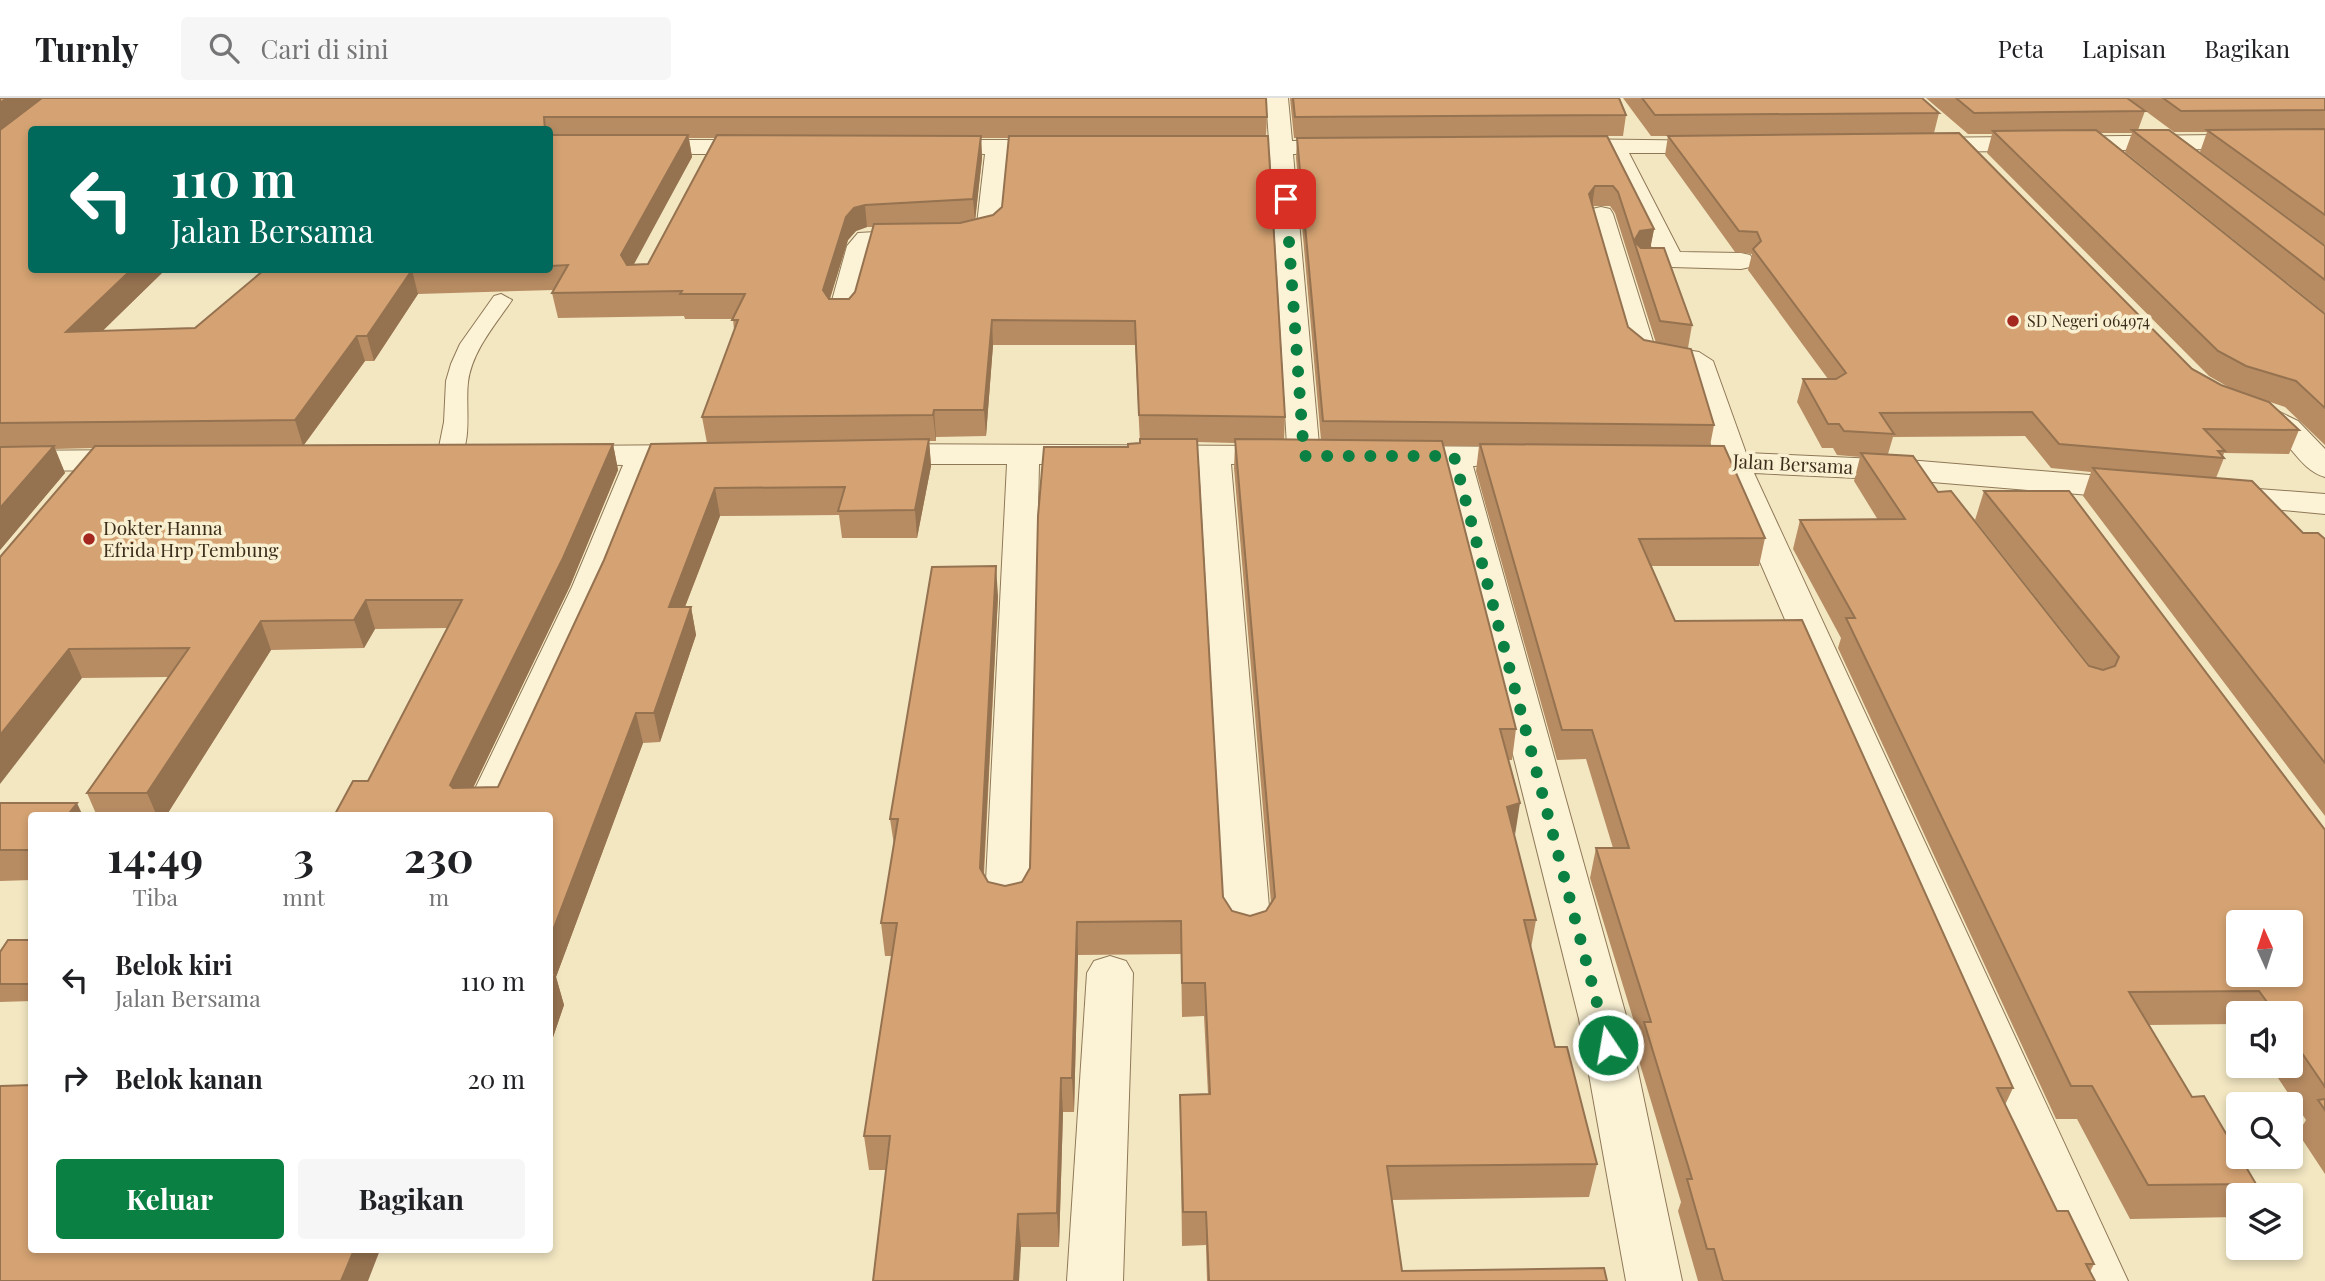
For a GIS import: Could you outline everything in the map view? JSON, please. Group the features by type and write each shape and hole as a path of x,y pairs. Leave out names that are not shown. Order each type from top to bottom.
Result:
{"street":[{"path":"1277,98 1331,456"},
{"path":"2137,120 2197,166"},
{"path":"1936,121 1992,175"},
{"path":"2298,141 2325,159"},
{"path":"1893,145 2325,141"},
{"path":"2096,143 2128,169"},
{"path":"1614,146 1671,260"},
{"path":"1531,147 1740,146"},
{"path":"553,147 793,147"},
{"path":"698,171 711,147"},
{"path":"902,147 1079,147"},
{"path":"842,315 860,246 867,238 968,235 989,228 997,147"},
{"path":"1188,148 1366,147"},
{"path":"1601,214 1641,349 1652,356 1687,357 1701,364 1732,461 2100,1281"},
{"path":"1616,260 1741,261"},
{"path":"2232,402 2272,416 2325,467"},
{"path":"1007,901 1023,453"},
{"path":"847,454 1565,458"},
{"path":"532,456 724,455"},
{"path":"1214,455 1248,930"},
{"path":"485,812 590,587 643,456"},
{"path":"1454,456 1603,1019 1654,1281"},
{"path":"0,461 164,459"},
{"name":"Jalan Bersama","path":"1648,459 1920,471 2273,502 2325,504"},
{"path":"70,492 96,460"},
{"path":"2051,481 2076,514"},
{"path":"2273,502 2299,531"},
{"path":"1095,1281 1110,973"}],"lane":[{"path":"449,457 456,422 457,381 462,364 471,344 501,300"},
{"path":"1920,471 1940,497"}],"building":[{"path":"42,98 1266,98 1267,117 544,117 545,126 28,126 28,273 128,273 66,332 195,328 260,273 410,273 367,336 357,336 295,420 0,423 0,130"},
{"path":"1293,98 1619,98 1626,115 1295,117"},
{"path":"1642,98 1922,98 1939,113 1655,115"},
{"path":"1956,98 2127,98 2145,111 1974,113"},
{"path":"2163,98 2325,98 2325,110 2181,111"},
{"path":"2325,129 2325,215 2207,130"},
{"path":"2096,130 2325,314 2325,408 2296,381 2246,366 2218,351 1993,131"},
{"path":"2132,130 2169,130 2325,246 2325,280"},
{"path":"1959,133 2192,369 2221,385 2269,402 2299,430 2204,429 2225,451 2218,451 2224,458 2059,444 2032,412 1880,413 1894,434 1844,431 1839,424 1828,424 1803,379 1836,379 1846,373 1753,249 1761,241 1757,232 1739,231 1668,136"},
{"path":"553,135 688,135 621,255 627,265 648,264 717,135 981,136 973,199 865,205 854,208 846,217 823,290 829,299 849,299 855,292 874,224 960,223 993,215 1002,207 1009,136 1268,136 1285,417 1139,415 1135,321 992,320 984,410 934,410 933,415 702,417 738,320 732,320 745,294 680,294 682,291 552,293 568,265 553,266"},
{"path":"1607,136 1654,229 1640,231 1634,241 1641,248 1664,248 1692,325 1660,321 1618,192 1613,186 1595,186 1589,194 1628,327 1644,340 1691,349 1714,425 1323,421 1297,138"},
{"path":"929,439 915,510 838,511 845,487 715,488 669,607 691,607 654,713 636,713 553,930 553,812 336,812 353,781 368,781 462,600 366,600 354,620 261,621 147,793 87,793 189,648 69,649 0,735 0,557 95,446 613,444 563,558 450,785 453,788 498,787 604,560 651,444"},
{"path":"1140,439 1197,439 1223,897 1232,911 1250,916 1266,911 1275,897 1235,439 1442,441 1516,729 1500,729 1520,803 1507,807 1536,920 1524,920 1555,1047 1567,1047 1597,1164 1387,1166 1402,1271 1604,1268 1607,1281 1209,1281 1206,1212 1183,1212 1180,1095 1210,1094 1205,983 1182,983 1181,921 1077,922 1072,1078 1061,1078 1057,1213 1018,1214 1014,1281 873,1281 890,1136 864,1136 897,923 881,923 898,819 890,819 932,567 996,566 980,868 988,882 1005,886 1022,882 1030,868 1038,516 1044,447 1128,447 1128,444 1140,443"},
{"path":"1480,444 1724,446 1765,538 1639,539 1675,621 1802,620 2013,1088 1997,1088 2057,1211 2068,1211 2094,1264 2086,1264 2095,1281 1723,1281 1714,1249 1707,1249 1687,1179 1692,1179 1644,1022 1651,1022 1596,848 1629,848 1592,730 1562,730"},
{"path":"54,446 0,508 0,447"},
{"path":"1861,453 1913,456 1938,492 1951,491 2089,666 2103,670 2115,666 2119,657 1984,491 2069,491 2325,830 2325,1087 2303,1055 2303,1001 2266,1001 2259,991 2129,992 2192,1097 2204,1096 2226,1134 2226,1169 2247,1169 2255,1183 2148,1185 2092,1086 2071,1086 1846,618 1855,618 1800,520 1905,519"},
{"path":"2093,468 2252,481 2303,533 2318,533 2325,539 2325,763"},
{"path":"0,803 77,803 70,812 28,812 28,850 0,850"},
{"path":"8,940 28,940 28,984 0,984 0,952"},
{"path":"28,1085 28,1253 353,1253 341,1281 0,1281 0,1086"},
{"path":"2325,1099 2325,1110 2318,1100"}],"place":[{"name":"SD Negeri 064974","path":"2013,321"},
{"name":"Dokter Hanna Efrida Hrp Tembung","path":"89,539"}],"route":[{"path":"1286,199 1304,456 1454,456 1608,1045"}]}
